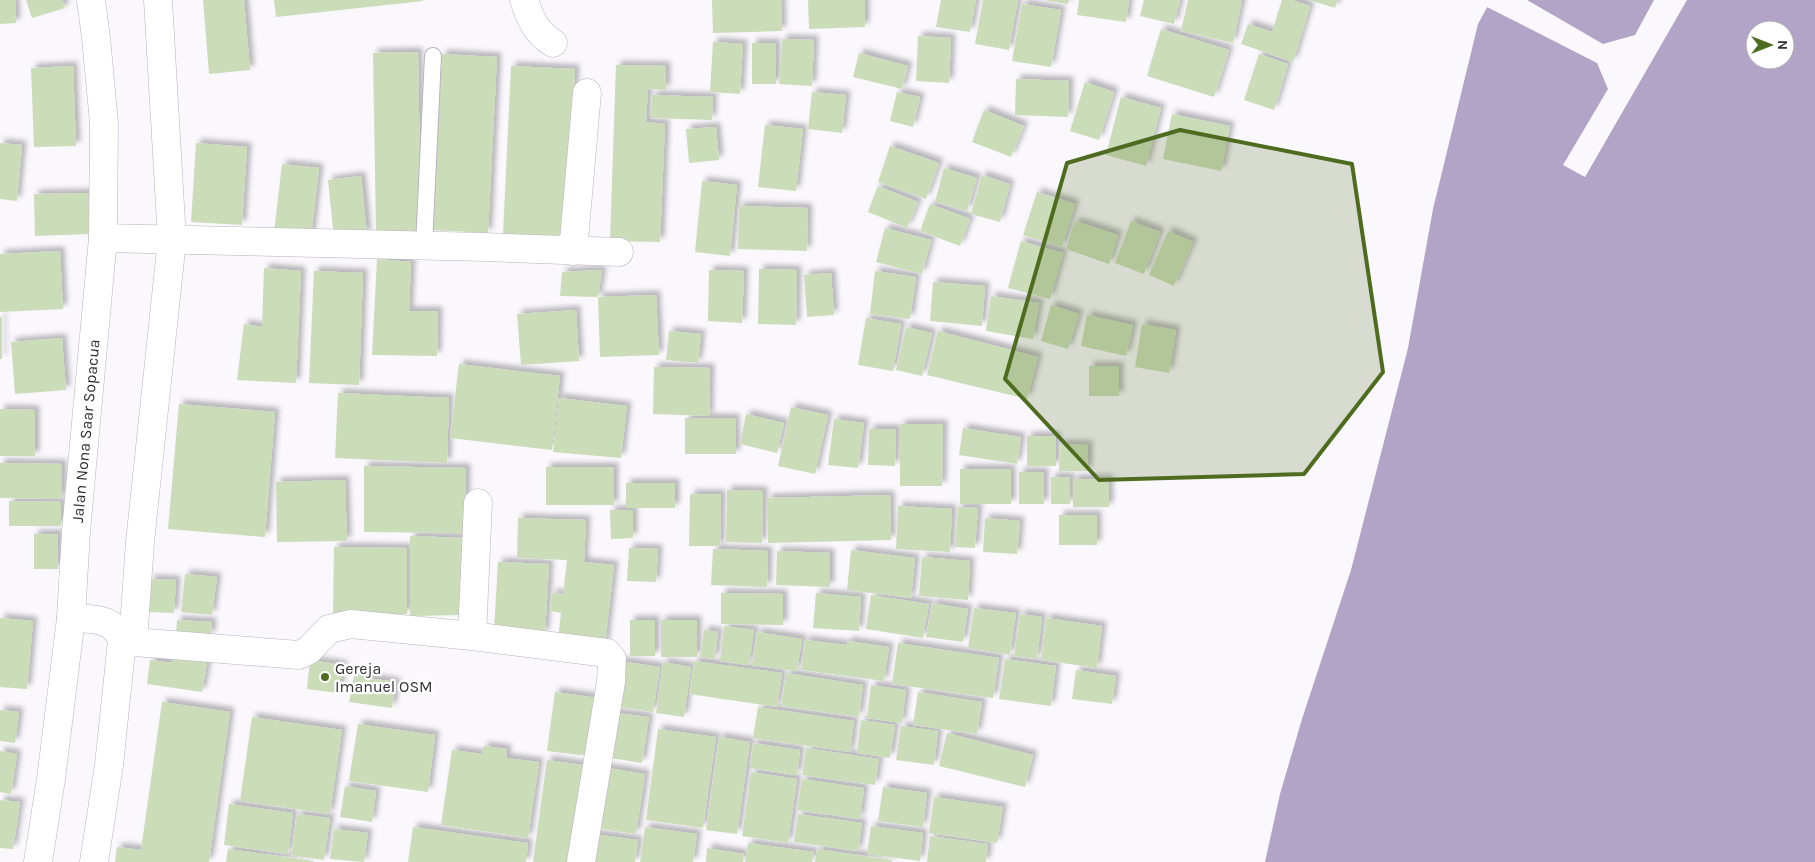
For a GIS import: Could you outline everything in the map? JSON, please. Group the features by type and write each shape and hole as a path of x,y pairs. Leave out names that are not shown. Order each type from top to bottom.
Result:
{"street":[{"name":"Jalan Nona Saar Sopacua","path":"38,862 51,779 71,618 76,531 103,238 104,123 91,0"},
{"path":"94,862 128,642 172,240 158,0"},
{"path":"524,0 530,20 543,37 553,43"},
{"path":"573,251 586,93"},
{"path":"103,238 619,252"},
{"path":"472,636 478,503"},
{"path":"71,618 96,619 108,623 128,642 299,655 309,650 330,629 337,625 351,624 472,636 607,653 611,655 611,682 581,862"}],"lane":[{"path":"424,246 433,56"}],"highlighted area":[{"path":"1180,130 1352,164 1383,372 1304,474 1099,480 1005,379 1067,163"}],"shaded area":[{"path":"1491,0 1815,0 1815,862 1265,862 1280,794 1302,719 1351,570 1408,348 1433,209 1478,24"}],"pier":[{"path":"1488,0 1527,0 1603,44 1635,35 1654,0 1687,0 1585,177 1563,165 1608,89 1597,63 1485,6"}],"building":[{"path":"0,0 15,0 16,23 0,24"},
{"path":"26,0 62,0 65,8 32,18"},
{"path":"203,0 244,0 250,70 209,74"},
{"path":"274,0 422,0 423,1 276,17"},
{"path":"712,0 781,0 782,31 713,33"},
{"path":"808,0 865,0 865,27 809,29"},
{"path":"941,0 976,0 970,32 936,27"},
{"path":"983,0 1018,0 1009,50 975,44"},
{"path":"1044,0 1069,0 1068,4"},
{"path":"1079,0 1129,0 1126,22 1077,15"},
{"path":"1144,0 1180,0 1174,24 1140,16"},
{"path":"1188,0 1242,0 1233,43 1181,31"},
{"path":"1282,0 1292,0 1310,6 1293,62 1241,44 1248,24 1272,32"},
{"path":"1309,0 1337,0 1335,8"},
{"path":"1022,4 1061,10 1051,67 1012,61"},
{"path":"1161,29 1229,50 1214,97 1147,76"},
{"path":"918,36 951,38 949,83 916,81"},
{"path":"782,39 814,40 812,86 779,84"},
{"path":"713,42 743,44 740,94 710,92"},
{"path":"752,43 776,43 776,84 752,84"},
{"path":"418,52 421,232 376,233 373,53"},
{"path":"859,53 908,66 902,89 853,77"},
{"path":"442,54 497,57 488,233 432,230"},
{"path":"1259,54 1288,64 1274,110 1244,100"},
{"path":"616,65 666,66 666,90 648,89 646,122 665,124 660,242 610,241"},
{"path":"73,66 76,146 34,147 31,68"},
{"path":"511,66 575,69 566,239 503,235"},
{"path":"1016,79 1069,81 1068,117 1015,115"},
{"path":"1085,82 1114,92 1099,140 1070,131"},
{"path":"812,92 846,95 842,133 808,129"},
{"path":"897,92 920,97 913,127 890,121"},
{"path":"652,95 713,97 712,120 651,118"},
{"path":"1121,97 1161,108 1146,166 1106,155"},
{"path":"984,110 1024,126 1011,157 972,142"},
{"path":"1172,114 1230,126 1221,171 1163,159"},
{"path":"765,125 803,129 796,191 758,187"},
{"path":"716,127 719,160 689,163 686,129"},
{"path":"0,143 22,145 17,201 0,199"},
{"path":"196,143 247,147 242,225 191,222"},
{"path":"890,146 939,163 926,199 878,182"},
{"path":"282,164 319,168 311,237 274,233"},
{"path":"944,168 977,178 967,211 935,202"},
{"path":"982,175 1010,184 1000,222 971,214"},
{"path":"361,176 367,234 334,238 328,180"},
{"path":"702,181 737,185 730,256 695,252"},
{"path":"878,186 918,202 907,228 868,212"},
{"path":"1037,192 1075,204 1062,247 1023,235"},
{"path":"88,193 89,234 35,236 34,194"},
{"path":"930,204 970,219 960,246 920,231"},
{"path":"739,206 808,208 807,251 738,249"},
{"path":"1075,221 1118,235 1109,264 1066,249"},
{"path":"1131,221 1160,232 1144,274 1115,263"},
{"path":"885,228 931,240 922,274 876,262"},
{"path":"1168,231 1193,242 1174,286 1149,275"},
{"path":"1021,241 1063,253 1050,299 1008,288"},
{"path":"60,251 63,309 0,312 0,254"},
{"path":"377,259 411,262 409,311 438,311 437,356 372,355"},
{"path":"264,268 301,271 296,383 237,380 244,324 262,327"},
{"path":"759,269 797,270 796,325 758,324"},
{"path":"602,270 598,297 560,296 562,272"},
{"path":"709,270 744,271 742,323 708,321"},
{"path":"314,271 363,273 359,385 309,383"},
{"path":"875,271 916,277 910,319 870,314"},
{"path":"831,273 834,315 807,317 804,275"},
{"path":"933,282 985,286 982,326 930,321"},
{"path":"656,295 659,355 600,357 598,297"},
{"path":"991,296 1039,303 1033,339 986,331"},
{"path":"1051,305 1079,314 1068,349 1041,341"},
{"path":"576,310 579,361 521,365 517,314"},
{"path":"1087,315 1133,325 1126,356 1081,346"},
{"path":"0,317 2,317 2,359 0,359"},
{"path":"866,318 901,324 893,371 858,365"},
{"path":"1142,324 1176,330 1169,373 1135,367"},
{"path":"906,327 932,333 922,376 896,370"},
{"path":"669,331 701,334 698,363 666,360"},
{"path":"938,331 1038,357 1027,399 927,375"},
{"path":"62,338 66,390 15,394 11,342"},
{"path":"459,364 560,376 552,450 450,438"},
{"path":"1089,366 1119,366 1119,396 1089,396"},
{"path":"654,367 710,368 709,416 653,414"},
{"path":"338,393 449,398 447,463 335,458"},
{"path":"559,398 627,406 621,458 553,452"},
{"path":"179,404 275,412 265,537 168,529"},
{"path":"791,407 828,415 815,474 778,466"},
{"path":"0,409 35,410 35,456 0,456"},
{"path":"746,414 784,423 777,453 740,444"},
{"path":"685,418 735,418 736,454 685,454"},
{"path":"834,419 864,423 858,468 828,465"},
{"path":"900,424 943,424 942,486 900,486"},
{"path":"963,428 1021,437 1017,464 959,455"},
{"path":"869,429 896,429 895,466 868,465"},
{"path":"1027,436 1056,436 1056,466 1027,466"},
{"path":"1060,444 1088,445 1088,471 1059,471"},
{"path":"0,463 62,464 62,499 0,498"},
{"path":"364,466 466,468 465,533 364,532"},
{"path":"546,467 614,467 614,505 546,505"},
{"path":"960,469 1011,469 1011,504 960,504"},
{"path":"1019,472 1044,472 1044,504 1019,504"},
{"path":"1051,477 1070,477 1070,504 1051,504"},
{"path":"1073,479 1109,479 1109,507 1073,507"},
{"path":"345,480 347,541 277,542 276,482"},
{"path":"626,483 675,483 675,508 626,508"},
{"path":"727,490 763,491 762,543 726,542"},
{"path":"690,494 721,494 720,546 689,546"},
{"path":"890,495 891,540 768,543 767,498"},
{"path":"9,501 61,502 61,526 9,526"},
{"path":"898,506 952,509 950,552 896,549"},
{"path":"958,507 978,508 975,548 955,547"},
{"path":"610,510 633,510 633,538 611,539"},
{"path":"1059,515 1097,515 1097,545 1059,545"},
{"path":"518,518 586,520 584,562 614,565 605,645 558,640 561,613 550,611 552,593 563,594 567,560 517,558"},
{"path":"985,518 1020,521 1017,554 983,552"},
{"path":"34,534 58,534 58,569 34,569"},
{"path":"410,536 464,538 463,615 410,616"},
{"path":"334,547 407,548 407,614 333,614"},
{"path":"629,548 658,549 656,582 627,581"},
{"path":"713,549 768,551 767,587 711,585"},
{"path":"851,550 915,558 911,598 847,590"},
{"path":"777,551 830,553 830,587 776,585"},
{"path":"922,557 970,561 968,600 919,596"},
{"path":"498,562 549,564 545,634 494,631"},
{"path":"185,574 217,577 212,615 181,612"},
{"path":"150,579 176,580 174,613 148,612"},
{"path":"721,593 783,594 783,625 721,624"},
{"path":"816,593 861,597 859,631 813,628"},
{"path":"871,595 929,604 923,638 866,629"},
{"path":"932,603 968,609 963,642 926,637"},
{"path":"974,608 1016,613 1010,655 968,648"},
{"path":"1020,614 1042,617 1037,659 1014,656"},
{"path":"0,618 33,621 27,689 0,687"},
{"path":"1046,618 1102,626 1097,668 1041,660"},
{"path":"177,620 212,622 211,636 176,634"},
{"path":"630,620 655,620 655,656 630,656"},
{"path":"661,620 697,620 697,657 661,657"},
{"path":"724,626 754,630 749,665 720,661"},
{"path":"704,630 718,632 715,659 700,657"},
{"path":"757,632 802,639 797,671 752,665"},
{"path":"805,640 847,645 848,641 889,647 884,681 801,670"},
{"path":"898,643 999,658 993,698 892,684"},
{"path":"172,658 207,663 202,692 147,684 150,660 172,663"},
{"path":"1005,659 1056,666 1051,706 999,699"},
{"name":"Gereja Imanuel OSM","path":"310,660 343,665 339,693 307,689"},
{"path":"619,661 660,667 653,712 613,706"},
{"path":"694,661 782,673 777,707 689,694"},
{"path":"663,662 691,667 684,717 656,713"},
{"path":"1076,670 1116,676 1112,704 1072,699"},
{"path":"786,673 863,685 859,717 781,706"},
{"path":"354,676 396,682 392,708 349,702"},
{"path":"871,685 906,690 902,723 867,718"},
{"path":"555,692 605,699 596,757 547,751"},
{"path":"918,692 982,702 977,734 913,725"},
{"path":"162,702 230,712 209,862 115,862 117,847 141,850"},
{"path":"758,707 854,721 850,752 753,738"},
{"path":"0,710 19,712 15,743 0,741"},
{"path":"610,712 649,717 642,763 604,757"},
{"path":"252,717 342,730 330,814 240,801"},
{"path":"861,720 895,725 890,758 857,753"},
{"path":"358,724 435,735 428,792 349,781"},
{"path":"901,726 938,731 934,765 896,760"},
{"path":"658,729 716,737 703,828 646,820"},
{"path":"947,733 1033,755 1025,787 939,766"},
{"path":"719,737 750,742 737,834 706,830"},
{"path":"753,743 800,750 797,775 750,768"},
{"path":"484,746 507,749 506,758 539,762 528,838 441,825 452,750 482,754"},
{"path":"806,748 879,759 875,785 802,775"},
{"path":"0,751 17,754 11,794 0,792"},
{"path":"547,760 590,766 577,862 533,862"},
{"path":"601,767 645,774 636,834 593,828"},
{"path":"751,772 797,779 788,843 742,836"},
{"path":"802,779 864,788 860,819 797,810"},
{"path":"345,786 376,791 372,822 340,817"},
{"path":"883,787 927,793 923,827 878,821"},
{"path":"934,797 1003,807 997,843 929,833"},
{"path":"0,800 20,802 13,849 0,848"},
{"path":"229,804 293,813 288,854 224,845"},
{"path":"297,814 330,818 324,860 291,855"},
{"path":"798,814 862,823 858,851 794,842"},
{"path":"871,826 923,833 920,861 867,854"},
{"path":"413,827 528,843 526,862 408,862"},
{"path":"645,827 697,834 693,862 640,862"},
{"path":"334,829 368,833 364,862 330,859"},
{"path":"593,834 638,840 635,862 589,862"},
{"path":"930,836 988,844 986,862 927,862"},
{"path":"748,843 814,852 812,862 745,862"},
{"path":"707,848 744,854 743,862 706,862"},
{"path":"228,849 314,861 226,862"},
{"path":"817,849 892,860 892,862 815,862"}],"place":[{"name":"Gereja Imanuel OSM","path":"325,677"}]}
